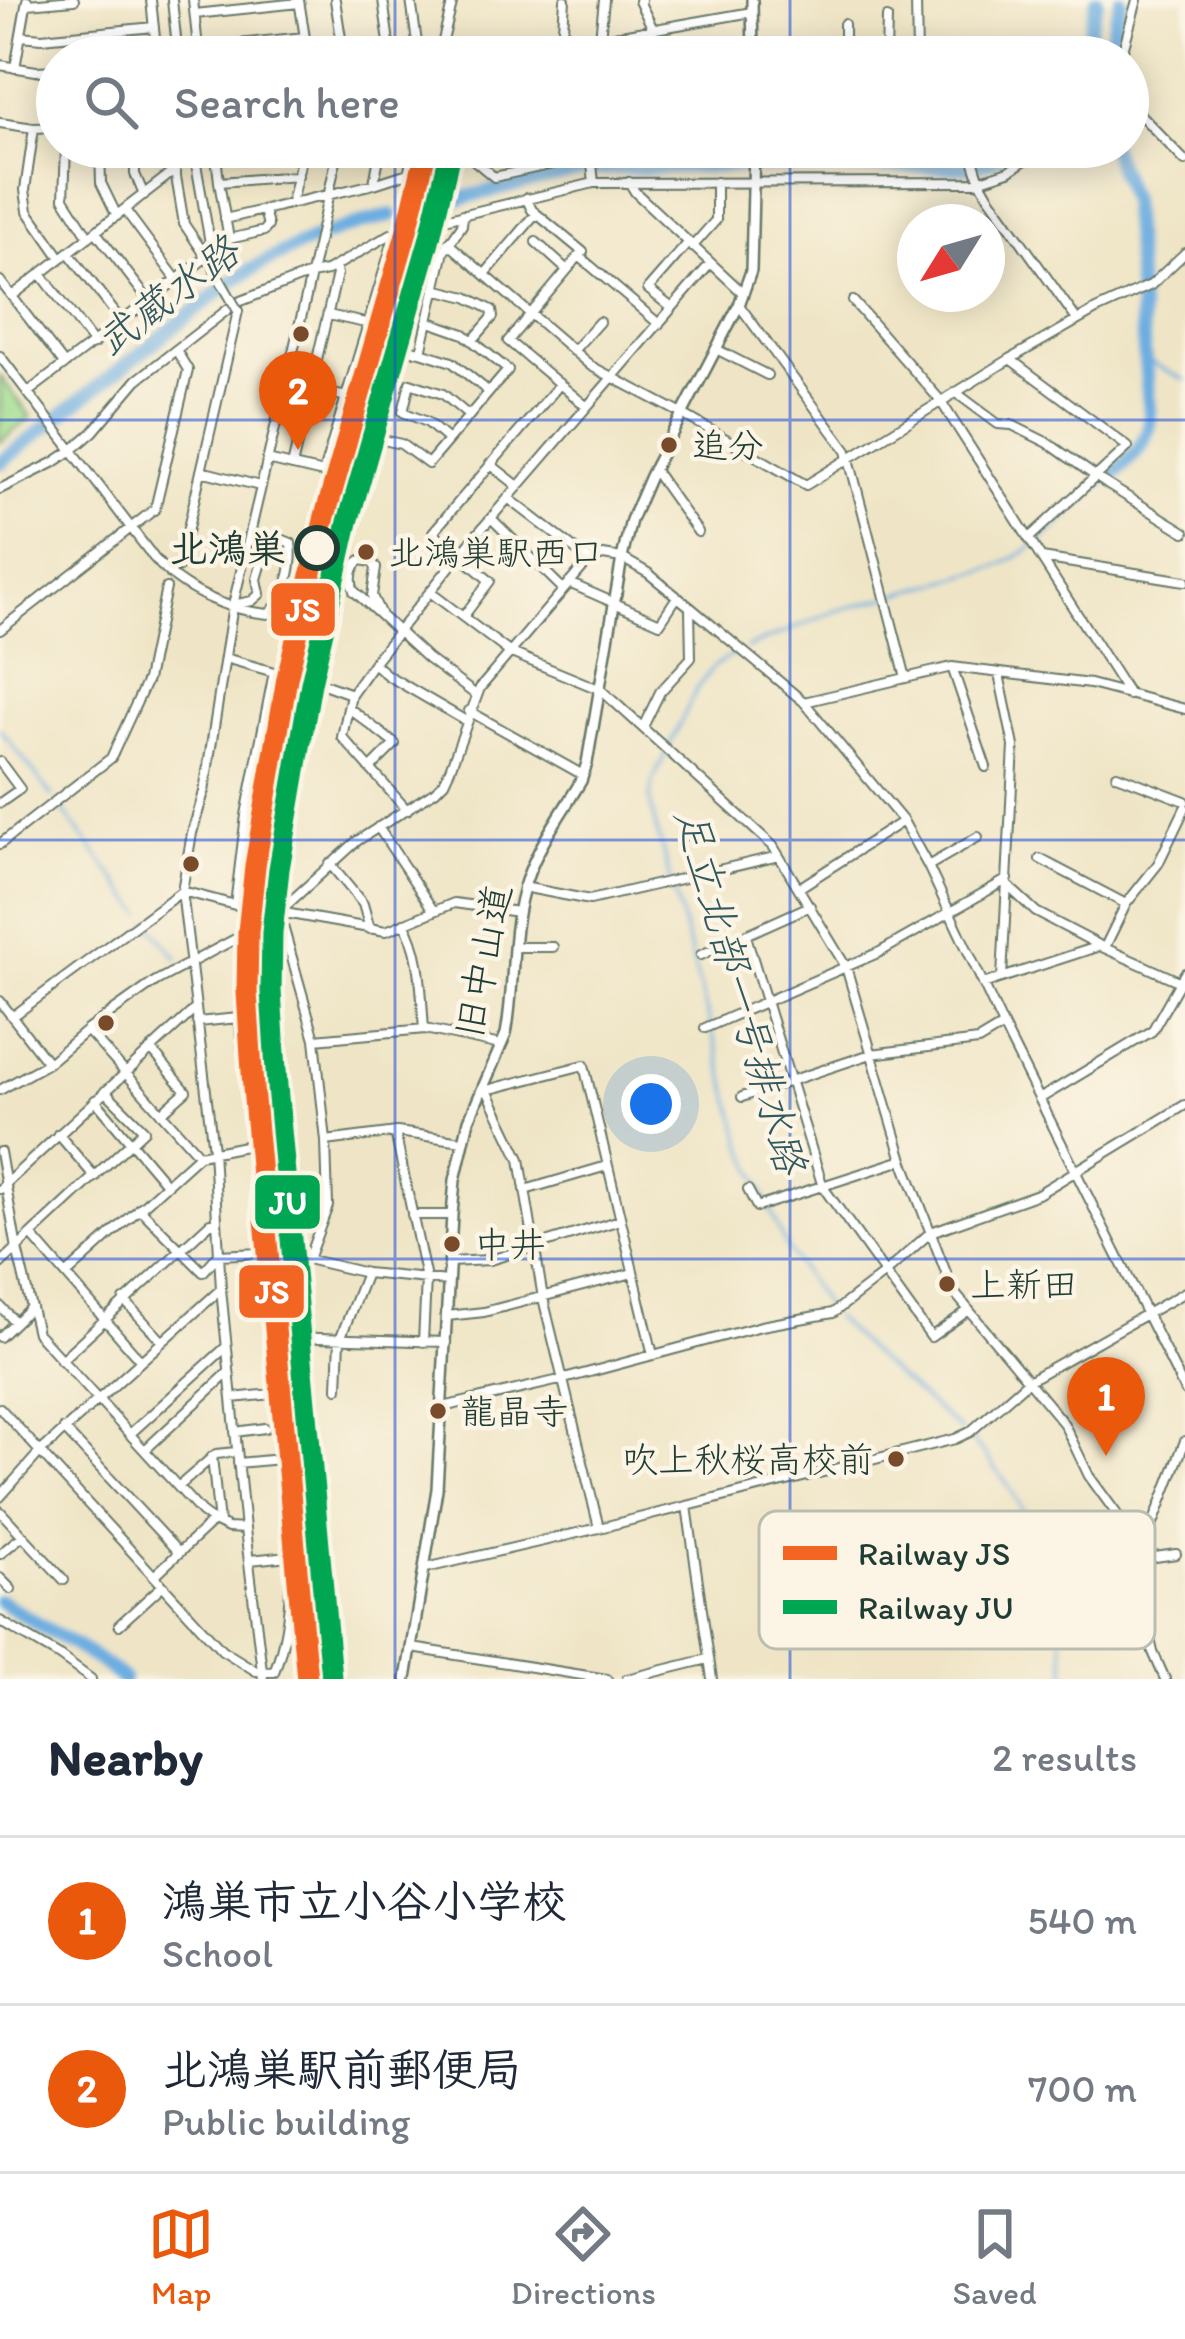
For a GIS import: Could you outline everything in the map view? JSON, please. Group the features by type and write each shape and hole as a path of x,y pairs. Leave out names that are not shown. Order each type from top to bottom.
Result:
{"main road":[{"path":"752,6 753,36"},
{"name":"旧中山道","path":"406,1679 437,1489 452,1215 463,1141 509,1016 524,887 583,775 631,520 751,272 754,168"}],"street":[{"path":"14,68 27,2 74,0"},
{"path":"151,0 155,36"},
{"path":"172,0 176,36"},
{"path":"194,0 196,36"},
{"path":"335,0 341,36"},
{"path":"383,0 388,36"},
{"path":"411,0 416,36"},
{"path":"444,36 453,0"},
{"path":"563,36 566,0"},
{"path":"600,36 604,0"},
{"path":"641,0 653,29"},
{"path":"916,0 917,36"},
{"path":"1127,36 1137,0"},
{"path":"195,14 299,2 305,36"},
{"path":"609,36 752,6"},
{"path":"887,19 887,36"},
{"path":"844,24 844,36"},
{"path":"62,36 154,27"},
{"path":"21,36 36,37"},
{"path":"0,65 36,69"},
{"path":"0,123 34,128 25,190 28,211 122,322"},
{"path":"1149,124 1185,161"},
{"path":"65,168 64,198 149,301"},
{"path":"101,168 101,183 121,213 177,280"},
{"path":"135,168 144,195"},
{"path":"27,393 204,260 184,224 174,168"},
{"path":"179,566 238,311 214,272 197,168"},
{"path":"218,168 229,239 264,231 268,226 264,210"},
{"path":"291,203 300,168"},
{"path":"263,1675 220,1288 213,1150 182,891 233,605 334,168"},
{"path":"374,184 377,168"},
{"path":"225,219 374,184 408,173 409,168"},
{"path":"483,168 494,177 531,168"},
{"path":"592,168 594,180"},
{"path":"977,168 979,178 1077,320"},
{"path":"351,694 307,678 424,224 594,180 952,184 1014,168"},
{"path":"12,296 175,171"},
{"path":"219,182 298,176"},
{"path":"629,182 741,299 850,457 906,677"},
{"path":"672,308 648,289 716,220 716,182"},
{"path":"526,198 536,214 583,252 508,340 586,406"},
{"path":"421,352 448,243 462,225 463,214"},
{"path":"485,274 536,214"},
{"path":"1,489 92,432 137,380 236,303 311,272 327,271 388,234 393,237 370,323 323,473 267,460"},
{"path":"536,242 568,270"},
{"path":"448,243 596,369 806,485 1077,320 1144,289 1185,253"},
{"path":"579,256 659,324"},
{"path":"407,810 342,737 351,694 460,554 710,264"},
{"path":"292,466 337,274 335,266"},
{"path":"41,274 94,344"},
{"path":"0,280 64,364"},
{"path":"435,290 467,297 492,310 493,317 472,340"},
{"path":"853,301 940,400 1129,694"},
{"path":"328,314 370,323"},
{"path":"366,436 401,444 428,464 508,370 472,340 428,321"},
{"path":"573,351 599,322"},
{"path":"389,346 456,364 489,392"},
{"path":"716,349 767,375"},
{"path":"0,630 155,509 188,370 176,350"},
{"path":"0,356 160,565 177,580 233,605 272,612 278,607 293,551 288,540 276,537 268,542 257,580 260,594 233,605"},
{"path":"1010,359 1128,447 1035,547"},
{"path":"448,440 427,422 403,412 410,383 434,389 469,416"},
{"path":"463,617 490,581 433,532 560,384"},
{"path":"310,389 347,397"},
{"path":"956,392 998,424 1012,425 1048,443 1185,532"},
{"path":"490,464 518,486"},
{"path":"653,469 698,532"},
{"path":"201,471 256,485"},
{"path":"508,498 589,560"},
{"path":"491,518 566,586 660,623 677,597"},
{"path":"1035,547 1185,581"},
{"path":"0,1090 48,1063 156,981 279,912 330,864 444,782 476,695 509,652 589,560 603,555 622,558 648,573 804,702 903,821 1185,1391"},
{"path":"380,613 372,596 376,568 361,560 351,580 353,588 442,671 476,695"},
{"path":"0,844 111,758 147,680 166,588"},
{"path":"430,592 509,652 601,690 773,846 846,967 903,1160 953,1291 1064,1424 1112,1511"},
{"path":"643,728 660,692 691,658 690,607"},
{"path":"182,891 235,905 245,815 274,672 225,658"},
{"path":"373,663 387,675 583,775"},
{"path":"804,702 952,667 1090,684 1185,709"},
{"path":"952,667 986,767"},
{"path":"999,674 1014,746 1002,978"},
{"path":"349,708 395,744 370,769"},
{"path":"0,762 20,789 0,803"},
{"path":"983,984 1102,947 1126,904 1158,864 1185,805 1117,776"},
{"path":"799,888 903,821"},
{"path":"378,827 433,910"},
{"path":"928,866 978,836"},
{"path":"524,887 590,900 779,856"},
{"path":"1040,859 1126,904"},
{"path":"330,864 363,904 370,929"},
{"path":"709,1027 880,952 1008,882"},
{"path":"1008,882 1036,912 1102,947 1184,979 1153,1031 1041,1098"},
{"path":"12,1017 182,891"},
{"path":"279,912 386,931 454,904 518,912"},
{"path":"701,955 810,906"},
{"path":"279,912 315,1039 326,1141 328,1206 308,1258"},
{"path":"404,923 412,937 424,1029"},
{"path":"746,936 823,1186 932,1337 969,1310"},
{"path":"514,946 553,947"},
{"path":"0,1001 48,1063"},
{"path":"3,1186 195,1009"},
{"path":"197,1022 239,1018 273,1394 232,1398"},
{"path":"742,1097 871,1054 978,1041 1003,1026"},
{"path":"315,1039 424,1029 501,1045"},
{"path":"87,1030 199,1155"},
{"path":"151,1049 186,1091 161,1113"},
{"path":"599,1528 542,1298 520,1160 485,1089 584,1066 653,1354"},
{"path":"0,1264 144,1130 105,1091"},
{"path":"95,1100 166,1185"},
{"path":"443,1407 761,1326 833,1313 932,1232 1032,1197 1185,1105"},
{"path":"326,1141 395,1132 463,1141"},
{"path":"395,1132 426,1279 422,1342"},
{"path":"58,1134 94,1178"},
{"path":"66,1276 199,1155 250,1145"},
{"path":"0,1152 3,1186 37,1333 216,1523 244,1529"},
{"path":"748,1190 757,1207 903,1160"},
{"path":"525,1190 607,1166"},
{"path":"139,1208 203,1272 218,1256 277,1252 366,1273 448,1281"},
{"path":"412,1215 452,1215"},
{"path":"449,1262 490,1259 620,1220"},
{"path":"61,1360 210,1223 216,1223"},
{"path":"32,1236 141,1361"},
{"path":"338,1388 340,1339 366,1273"},
{"path":"447,1316 484,1312 633,1273"},
{"path":"0,1498 64,1429 220,1288"},
{"path":"426,1568 955,1439 970,1432 1028,1381 1185,1292"},
{"path":"124,1300 162,1341"},
{"path":"0,1306 15,1322"},
{"path":"0,1336 31,1307"},
{"path":"288,1337 446,1342"},
{"path":"131,1433 226,1347"},
{"path":"146,1449 229,1372"},
{"path":"0,1408 222,1650 263,1675 274,1672 283,1648 292,1597 280,1459 238,1463"},
{"path":"235,1432 265,1428"},
{"path":"64,1429 178,1553"},
{"path":"1155,1519 1185,1441"},
{"path":"178,1487 216,1454 237,1452"},
{"path":"212,1457 216,1523"},
{"path":"687,1506 712,1679"},
{"path":"0,1511 64,1580"},
{"path":"154,1576 216,1523"},
{"path":"0,1554 23,1536"},
{"path":"1155,1555 1176,1554"},
{"path":"250,1560 289,1556"},
{"path":"0,1578 11,1589"},
{"path":"119,1625 163,1585"},
{"path":"0,1621 91,1679"},
{"path":"412,1648 548,1675 607,1679"},
{"path":"1153,1649 1165,1679"},
{"path":"626,1679 708,1659"}],"green space":[{"path":"0,376 31,417 0,442"}],"waterway":[{"path":"1088,36 1097,0"},
{"name":"武蔵水路","path":"1111,36 1121,0"},
{"name":"武蔵水路","path":"428,206 583,169 633,168"},
{"path":"1111,476 1143,442 1150,415 1130,200 1119,168"},
{"name":"武蔵水路","path":"0,463 233,281 309,241 391,215"},
{"path":"1144,359 1185,380"},
{"name":"足立北部一号排水路","path":"747,648 836,611 1014,559 1111,476"},
{"name":"足立北部一号排水路","path":"738,652 714,666 697,688 654,778 652,812 743,1144 786,1247 828,1310"},
{"path":"0,729 53,797"},
{"path":"59,806 143,914"},
{"path":"148,921 178,959"},
{"name":"足立北部一号排水路","path":"834,1317 961,1431"},
{"name":"足立北部一号排水路","path":"968,1437 1005,1481 1023,1511"},
{"path":"0,1601 123,1679"},
{"name":"足立北部一号排水路","path":"1063,1649 1067,1679"}],"rail line":[{"name":"JS","path":"307,1679 253,1088 248,932 287,678 325,516 422,168"},
{"name":"JU","path":"331,1677 277,1086 272,933 311,683 348,522 446,168"}],"place":[{"name":"追分","path":"669,445"},
{"name":"北鴻巣駅前郵便局","path":"298,450"},
{"name":"北鴻巣","path":"317,548"},
{"name":"北鴻巣駅西口","path":"366,552"},
{"name":"中井","path":"452,1244"},
{"name":"上新田","path":"947,1284"},
{"name":"龍晶寺","path":"438,1411"},
{"name":"鴻巣市立小谷小学校","path":"1106,1456"},
{"name":"吹上秋桜高校前","path":"896,1459"}]}
